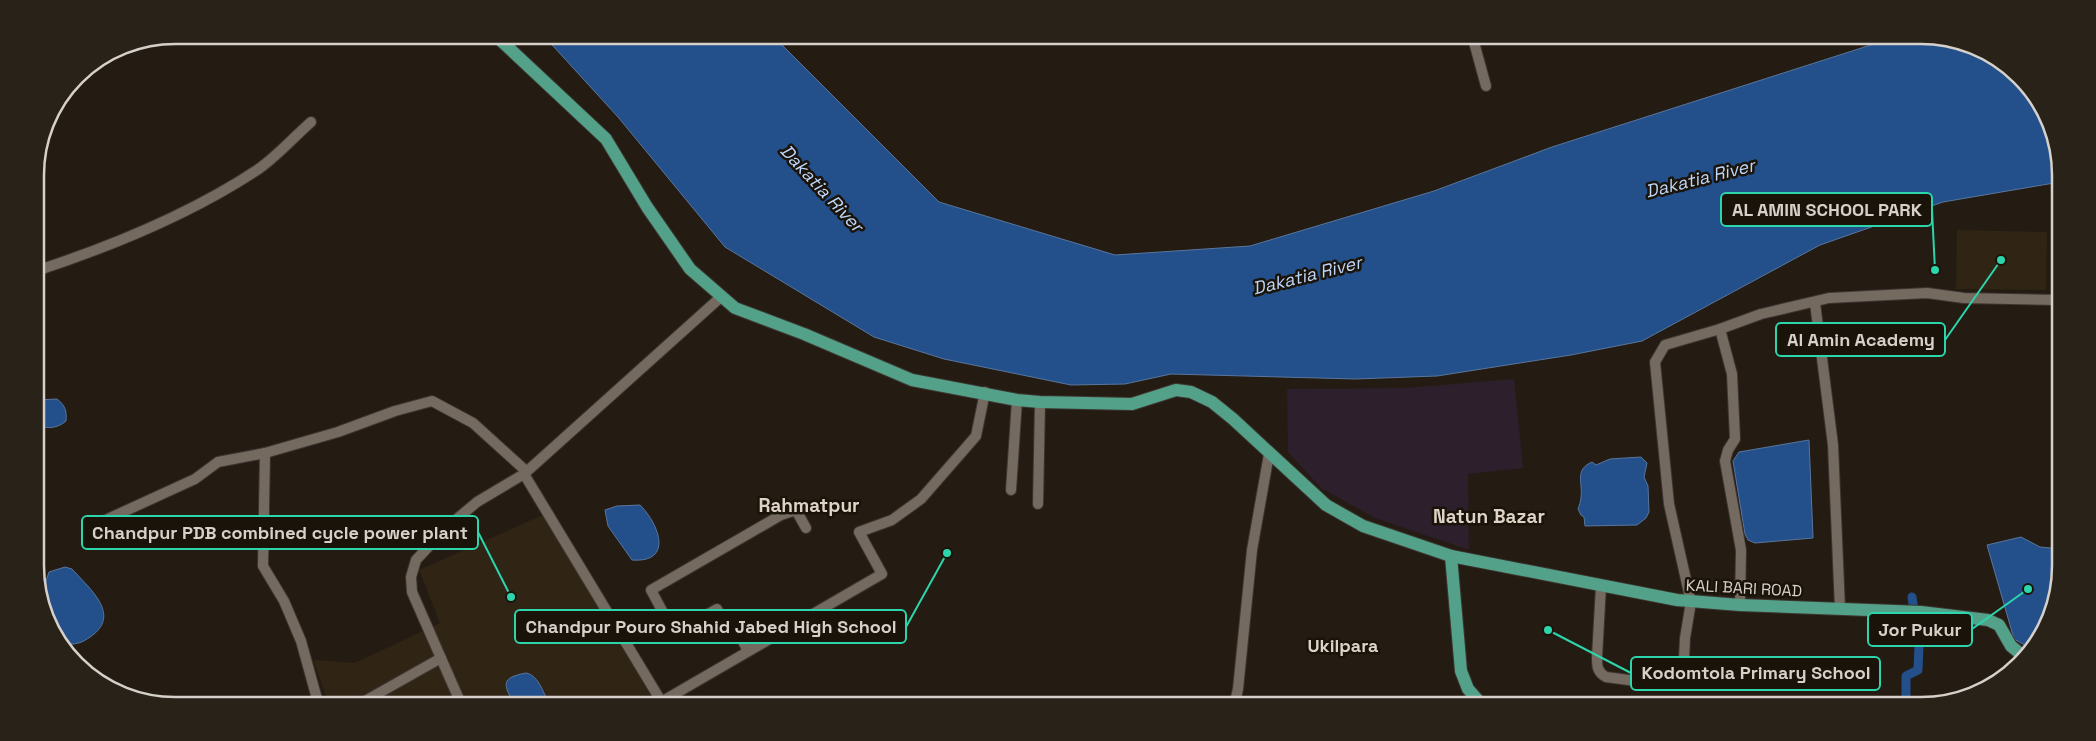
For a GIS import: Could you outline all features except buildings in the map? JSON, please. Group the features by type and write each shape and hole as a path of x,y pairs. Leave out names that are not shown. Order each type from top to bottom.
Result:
{"main road":[{"name":"KALI BARI ROAD","path":"505,44 606,139 646,207 690,269 735,308 804,334 912,380 985,392 1017,400 1040,402 1132,404 1176,390 1191,392 1212,402 1233,419 1268,454 1326,505 1342,516 1364,526 1451,556 1691,602 1921,612 1988,620 1999,625 2011,646 2020,653"},
{"path":"1451,556 1461,671 1468,689 1475,697"}],"street":[{"path":"1474,44 1486,86"},
{"path":"44,268 86,254 198,204 261,167 311,122"},
{"path":"1601,586 1597,666 1600,674 1606,677 1666,685 1683,680 1685,638 1691,602 1668,504 1655,362 1665,345 1720,329 1761,314 1829,298 1927,293 1964,298 2052,300"},
{"path":"458,697 412,592 413,566 416,560 446,528 477,502 525,472 722,296"},
{"path":"1814,303 1833,445 1840,608"},
{"path":"1720,329 1732,374 1735,439 1724,461 1741,550 1740,605"},
{"path":"674,697 748,651 882,574 859,532 892,520 921,499 976,436 985,392"},
{"path":"1011,490 1017,400"},
{"path":"88,528 195,479 218,462 265,453 338,432 395,411 432,401 474,422 525,472 659,697"},
{"path":"1038,504 1040,402"},
{"path":"265,453 263,566 284,602 301,641 317,697"},
{"path":"1236,697 1252,550 1268,454"},
{"path":"748,651 738,632 731,636 717,609 674,633 651,590 781,515 796,510 806,528"},
{"path":"372,697 441,658"}],"shaded area":[{"path":"1957,230 2047,232 2046,290 1956,289"},
{"path":"1514,379 1523,468 1468,474 1469,550 1375,518 1321,488 1288,452 1287,389 1405,388"},
{"path":"543,515 652,697 327,697 313,660 355,663 440,623 419,570"}],"water":[{"name":"Dakatia River","path":"551,44 781,44 939,202 1115,255 1250,246 1434,191 1552,147 1874,44 1922,44 1955,48 1979,57 2008,76 2020,88 2039,117 2045,132 2050,149 2052,183 1943,202 1820,245 1642,341 1571,355 1437,376 1355,379 1171,374 1125,384 1071,385 944,359 874,337 725,247 618,117"},
{"path":"57,399 65,409 66,421 52,427 44,427 44,400"},
{"path":"1809,440 1813,538 1755,543 1748,540 1745,534 1733,461 1739,452"},
{"path":"1641,457 1647,463 1644,477 1648,486 1649,512 1646,518 1637,525 1585,526 1584,517 1578,509 1581,499 1580,477 1586,465 1592,462 1596,465 1610,459"},
{"path":"640,505 653,522 659,541 658,549 654,555 645,559 632,560 608,526 605,510 617,506"},
{"path":"2021,537 2040,547 2052,548 2051,584 2048,600 2039,624 2025,645 2014,639 1987,545"},
{"path":"65,567 72,569 88,586 100,604 104,613 103,622 98,631 84,641 70,644 61,632 46,592 45,584 49,572"},
{"path":"526,673 534,677 546,697 510,697 506,684 511,677"}],"waterway":[{"path":"1906,697 1906,676 1918,670 1919,645 1912,597"}],"place":[{"name":"Al Amin Academy","path":"2001,260"},
{"name":"AL AMIN SCHOOL PARK","path":"1935,270"},
{"name":"Chandpur Pouro Shahid Jabed High School","path":"947,553"},
{"name":"Jor Pukur","path":"2028,589"},
{"name":"Chandpur PDB combined cycle power plant","path":"511,597"},
{"name":"Kodomtola Primary School","path":"1548,630"}],"district":[{"name":"Rahmatpur","path":"809,505"},
{"name":"Natun Bazar","path":"1489,516"},
{"name":"Ukilpara","path":"1343,645"}]}
